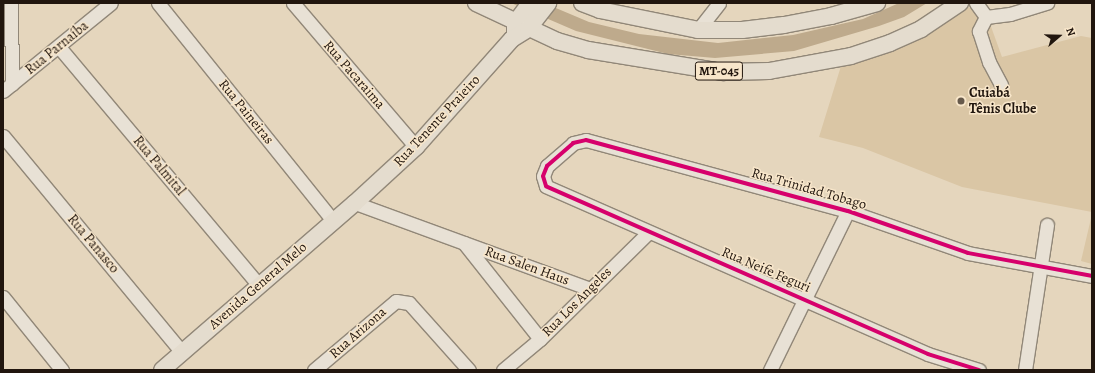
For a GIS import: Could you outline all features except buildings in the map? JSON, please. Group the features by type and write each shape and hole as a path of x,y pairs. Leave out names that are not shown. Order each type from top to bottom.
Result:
{"main road":[{"name":"MT-045","path":"476,3 557,41 588,50 723,72 769,71 851,56 890,43 921,29 960,3"},
{"name":"Rua Tenente Praieiro","path":"522,25 530,3"},
{"name":"Rua Tenente Praieiro","path":"355,203 416,147 522,25 548,3"},
{"path":"582,3 607,12 698,30 742,30 784,25 831,16 877,3"},
{"name":"Avenida General Melo","path":"162,370 355,203"}],"street":[{"path":"8,88 11,3"},
{"name":"Rua Parnaíba","path":"8,88 111,3"},
{"name":"Rua Paineiras","path":"158,3 333,221"},
{"name":"Rua Pacaraima","path":"293,3 416,147"},
{"path":"698,30 718,3"},
{"path":"976,3 986,17"},
{"path":"986,17 1010,14 1047,3"},
{"path":"986,17 979,31 989,62 1001,85"},
{"name":"Rua Palmital","path":"59,47 259,285"},
{"name":"Rua Panasco","path":"3,136 182,352"},
{"name":"Rua Trinidad Tobago","path":"546,186 543,176 547,166 573,143 586,140 848,211 968,253 1041,269 1092,276"},
{"name":"Rua Neife Feguri","path":"546,186 648,233 805,298 928,354 980,370"},
{"name":"Rua Salen Haus","path":"355,203 590,289"},
{"path":"770,370 848,211"},
{"path":"1025,370 1047,225"},
{"name":"Rua Los Angeles","path":"503,370 540,339 648,233"},
{"name":"Rua Salen Haus","path":"464,243 540,339"},
{"path":"3,297 62,370"},
{"name":"Rua Arizona","path":"314,370 396,301 409,303 469,370"}],"shaded area":[{"path":"511,3 544,3 589,22 639,34 718,43 793,35 863,19 899,3 927,3 904,17 879,26 794,51 715,58 668,54 576,31"},
{"name":"Cuiabá Tênis Clube","path":"964,4 989,21 1002,57 1081,36 1092,38 1092,212 962,187 863,148 819,137 841,66 894,46 955,17"},
{"path":"1092,214 1092,264 1081,261"}],"cycle path":[{"path":"979,370 928,354 546,186 543,176 547,166 573,143 586,140 848,211 968,253 1092,276"}],"place":[{"name":"Cuiabá Tênis Clube","path":"961,101"}]}
